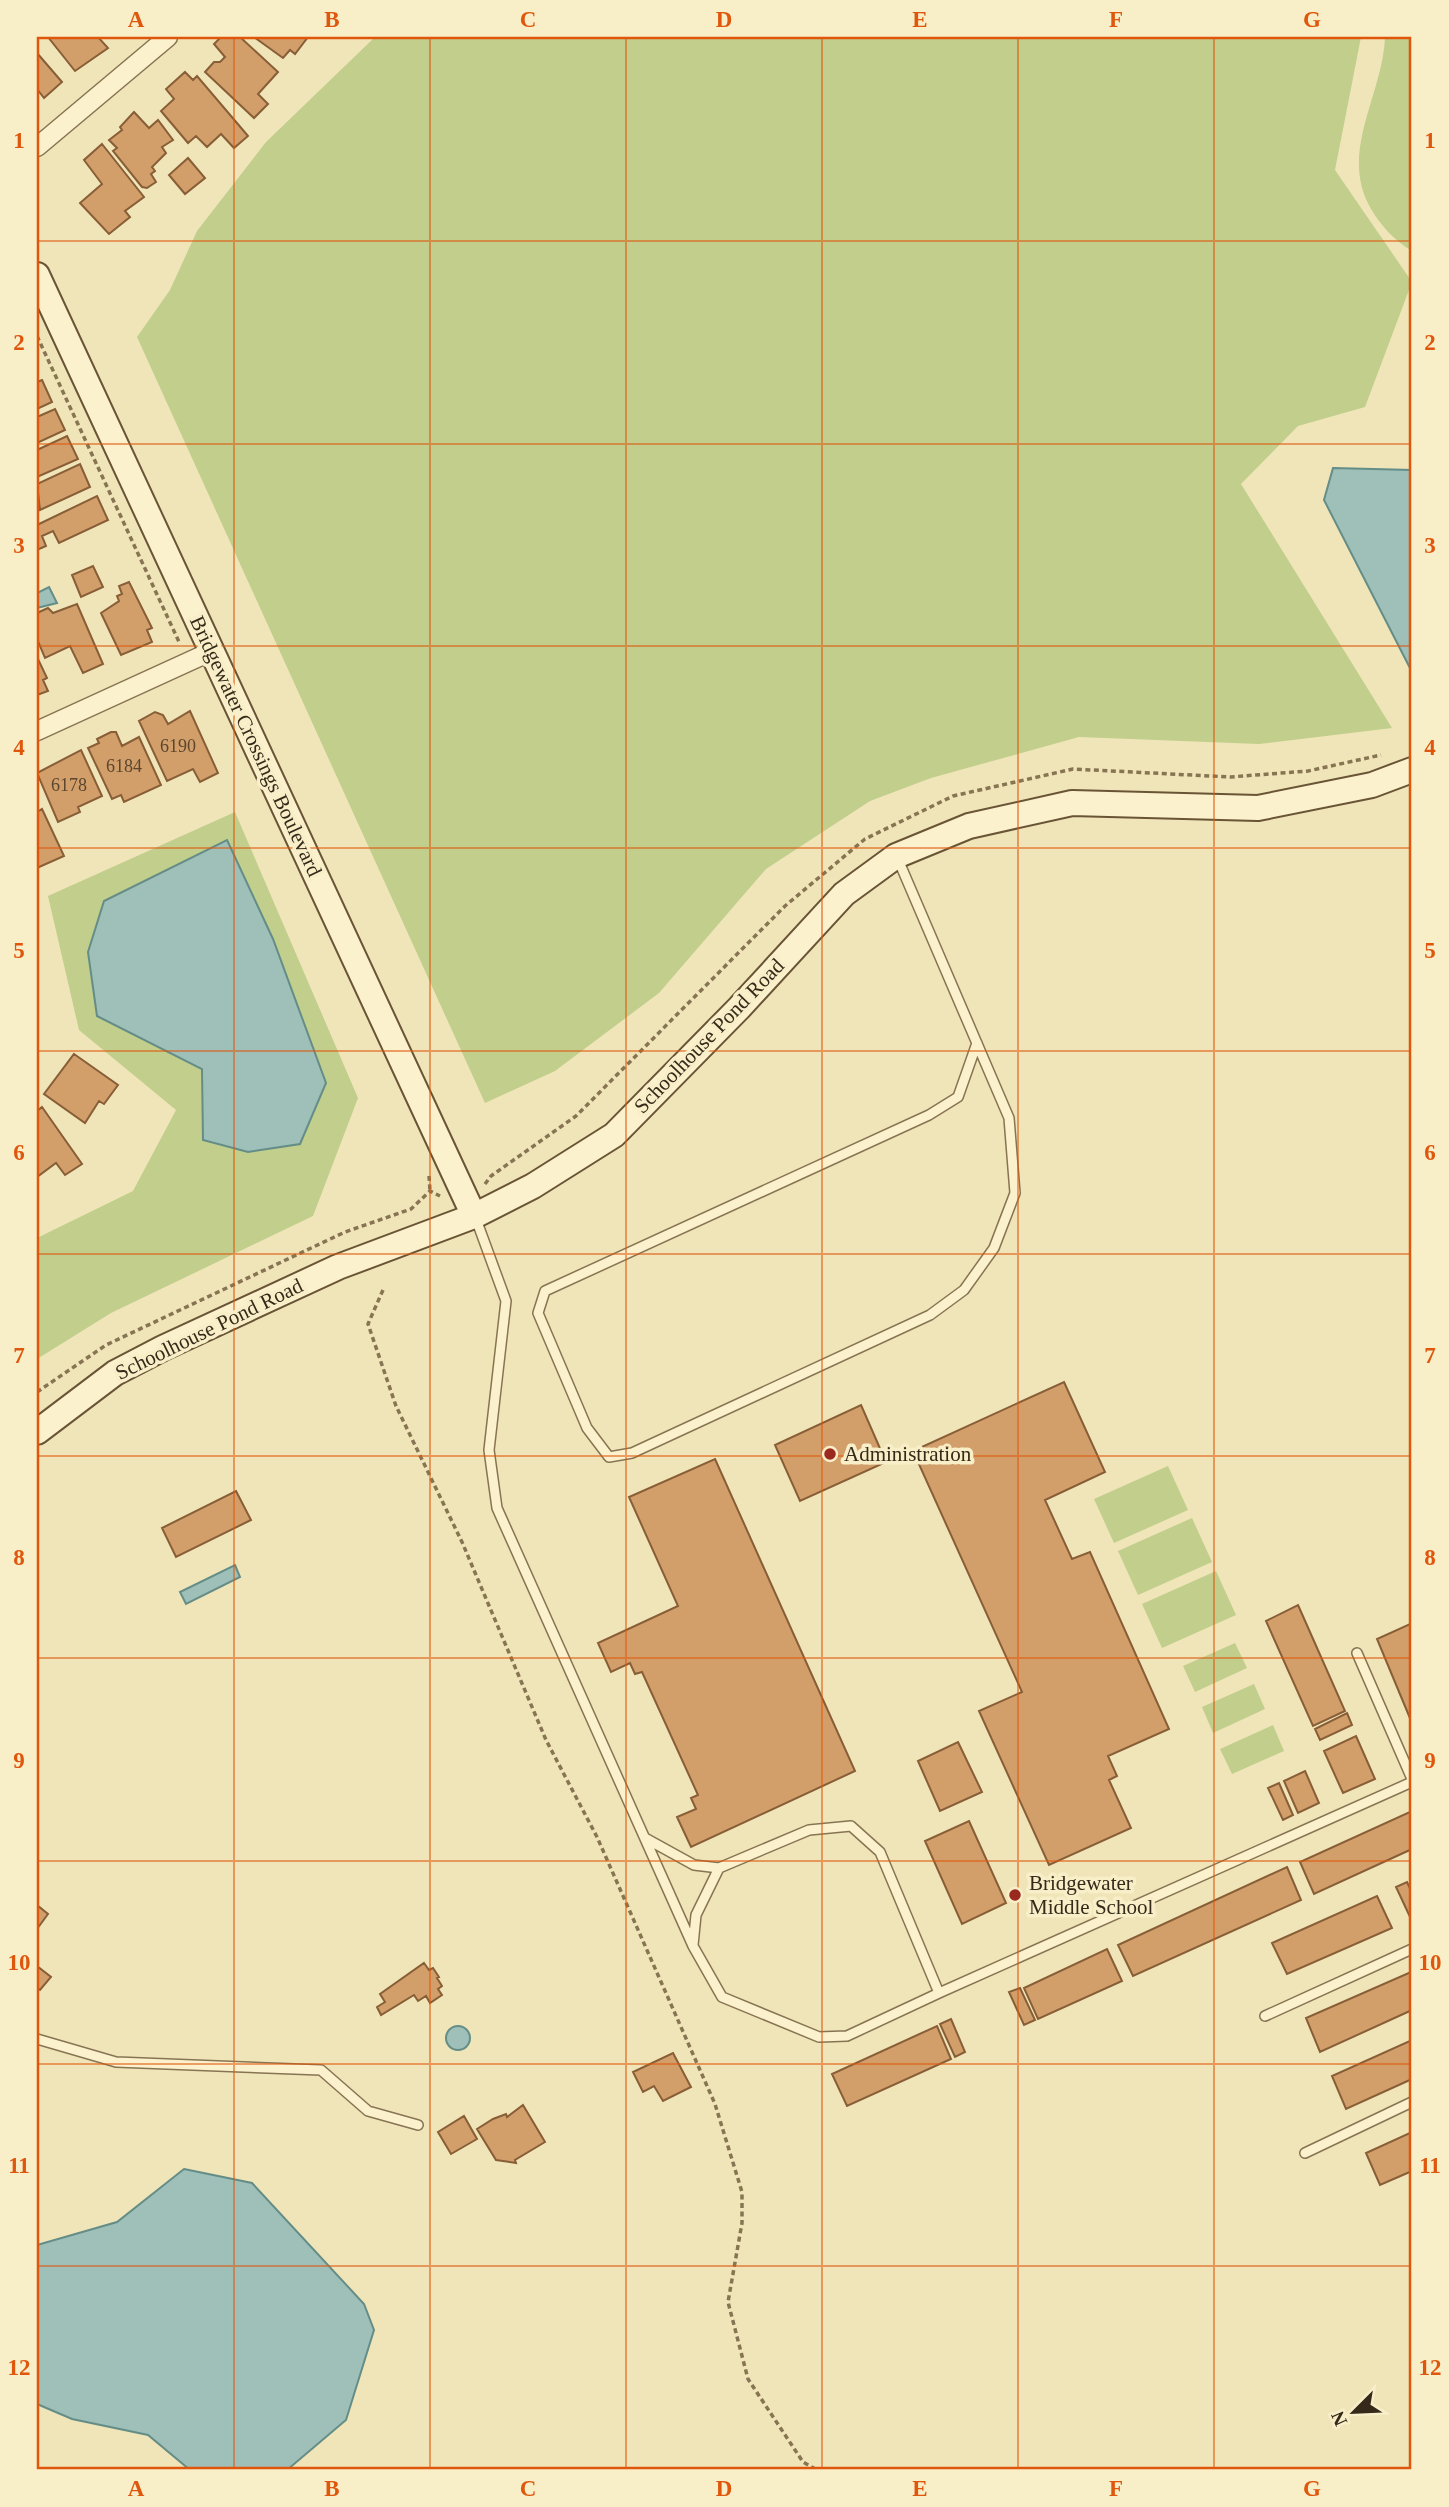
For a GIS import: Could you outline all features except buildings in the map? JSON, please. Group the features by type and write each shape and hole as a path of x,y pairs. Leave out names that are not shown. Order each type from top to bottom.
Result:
{"street":[{"path":"37,147 169,37"},
{"name":"Bridgewater Crossings Boulevard","path":"37,275 474,1216"},
{"path":"37,731 212,651"},
{"name":"Schoolhouse Pond Road","path":"37,1433 115,1373 163,1348 338,1267 474,1216 533,1186 614,1135 739,1008 844,894 896,856 969,826 1072,803 1258,807 1372,785 1412,770"}],"lane":[{"path":"896,856 977,1043 1009,1118 1015,1193 994,1248 964,1290 930,1315 632,1453 609,1457 587,1428 538,1313 545,1291 929,1115 958,1097 977,1043"},
{"path":"474,1216 506,1301 489,1450 497,1508 693,1946 722,1997 819,2037 847,2036 1412,1780 1357,1653"},
{"path":"645,1838 694,1865 719,1868 809,1830 851,1826 880,1853 939,1993"},
{"path":"693,1946 696,1915 719,1868"},
{"path":"1265,2016 1412,1950"},
{"path":"37,2039 116,2062 321,2070 368,2111 418,2125"},
{"path":"1305,2152 1412,2102"}],"path":[{"path":"37,336 183,649"},
{"path":"383,1290 368,1324 396,1406 462,1542 546,1740 597,1838 715,2104 742,2192 742,2223 728,2302 748,2379 803,2462 817,2470"}],"green space":[{"path":"375,37 1361,37 1335,170 1412,282 1365,407 1298,426 1241,484 1392,728 1259,744 1079,737 931,778 870,801 766,869 659,993 555,1071 485,1103 137,337 170,290 197,231 266,142"},
{"path":"1385,37 1412,37 1412,251 1394,238 1371,209 1362,188 1359,167 1360,145"},
{"path":"235,812 358,1098 313,1216 111,1313 37,1359 37,1238 133,1191 176,1110 79,1030 48,896"},
{"path":"1168,1466 1188,1510 1114,1543 1094,1499"},
{"path":"1192,1518 1212,1562 1138,1595 1118,1551"},
{"path":"1216,1571 1236,1615 1162,1648 1142,1604"},
{"path":"1235,1643 1247,1668 1195,1692 1183,1666"},
{"path":"1254,1684 1265,1709 1213,1733 1202,1707"},
{"path":"1273,1725 1284,1751 1232,1774 1220,1749"}],"water":[{"path":"1333,468 1412,470 1412,672 1324,500"},
{"path":"49,587 57,603 37,608 37,593"},
{"path":"227,840 273,939 326,1083 300,1144 248,1152 203,1140 202,1069 97,1016 88,952 104,901"},
{"path":"235,1565 240,1577 186,1604 180,1592"},
{"path":"458,2026 467,2029 470,2038 467,2047 458,2050 449,2047 446,2038 449,2029"},
{"path":"184,2169 252,2183 364,2304 374,2330 346,2420 287,2470 190,2470 148,2435 72,2419 37,2404 37,2245 117,2222"}],"place":[{"name":"Administration","path":"830,1454"},
{"name":"Bridgewater Middle School","path":"1015,1895"}]}
